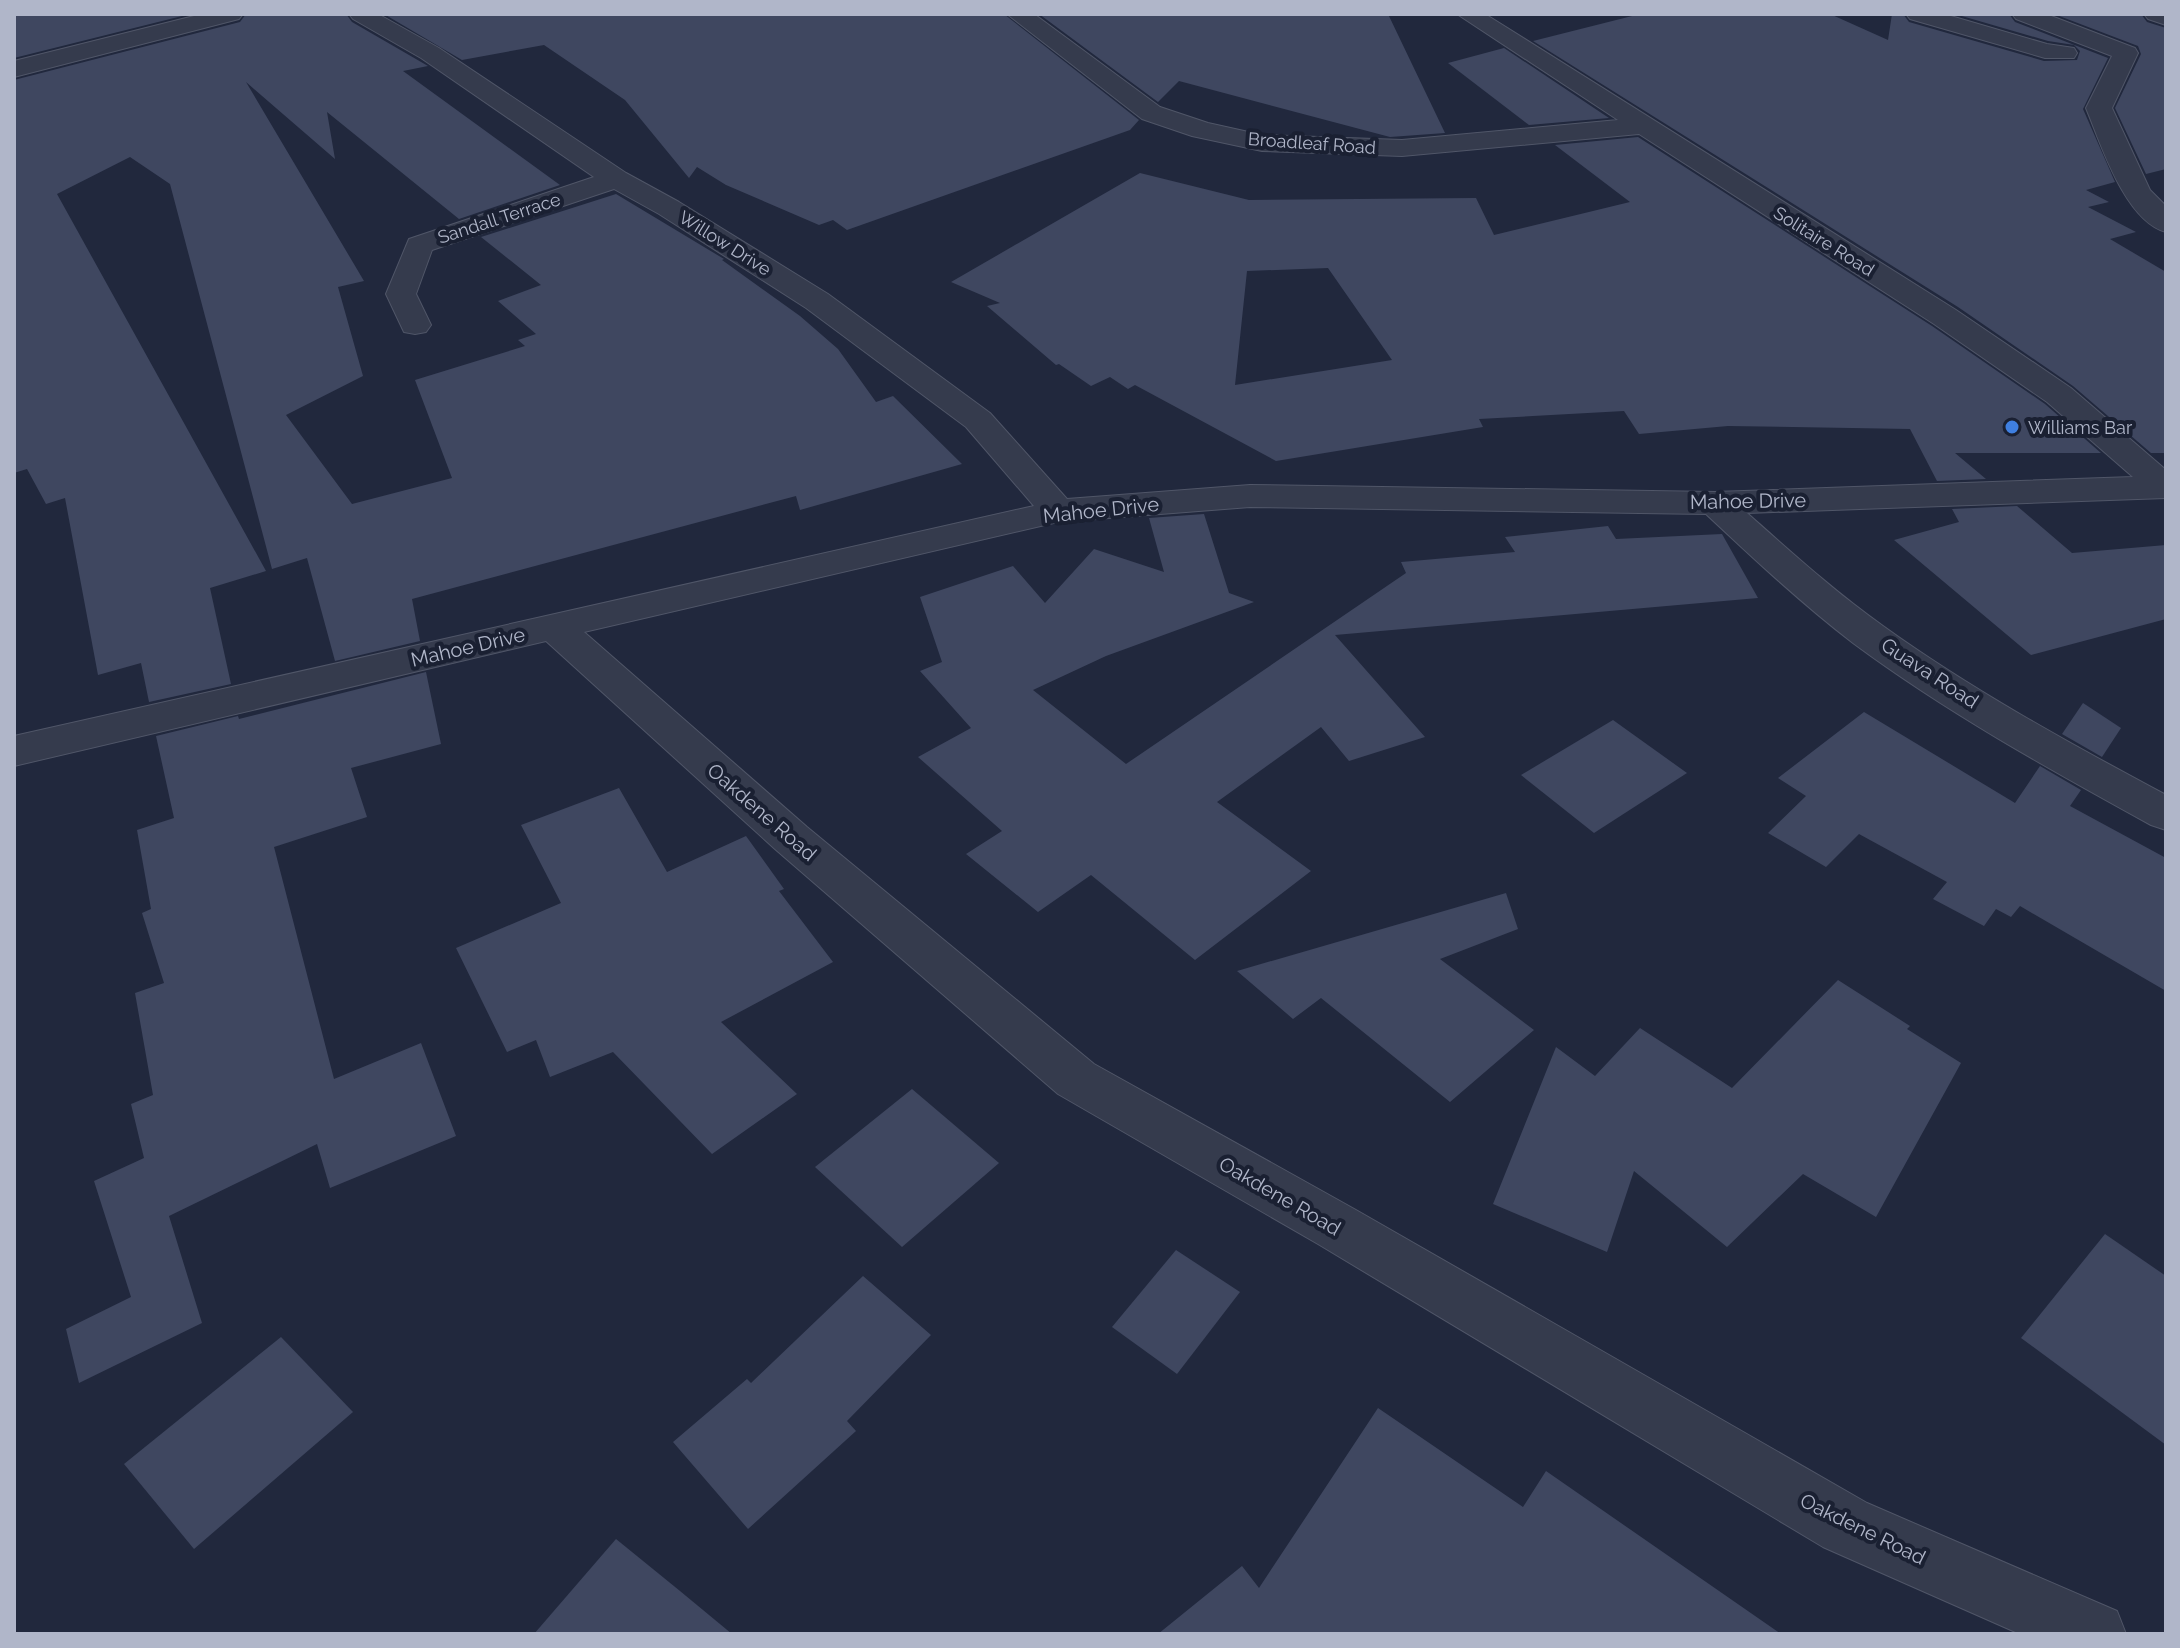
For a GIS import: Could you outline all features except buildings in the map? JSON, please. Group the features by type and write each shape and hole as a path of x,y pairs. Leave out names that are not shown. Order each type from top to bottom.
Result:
{"street":[{"path":"14,69 231,14"},
{"name":"Willow Drive","path":"361,14 430,53 616,179 669,208 817,301 978,420 1058,511"},
{"name":"Broadleaf Road","path":"1019,14 1151,113 1201,130 1262,143 1402,148 1641,126"},
{"name":"Solitaire Road","path":"1469,14 1945,317 2059,395 2166,487"},
{"path":"1918,14 2045,51 2124,58"},
{"path":"2024,14 2126,53 2099,108 2137,193 2166,223"},
{"path":"2156,14 2166,18"},
{"name":"Sandall Terrace","path":"415,325 401,294 419,245 616,179"},
{"name":"Mahoe Drive","path":"14,751 1058,511 1250,496 1715,503 2166,487"},
{"name":"Guava Road","path":"1715,503 1800,580 1892,651 2072,763 2166,814"},
{"name":"Oakdene Road","path":"554,627 791,838 1076,1079 1337,1227 1845,1525 2094,1634"}],"place":[{"name":"Williams Bar","path":"2012,427"}]}
